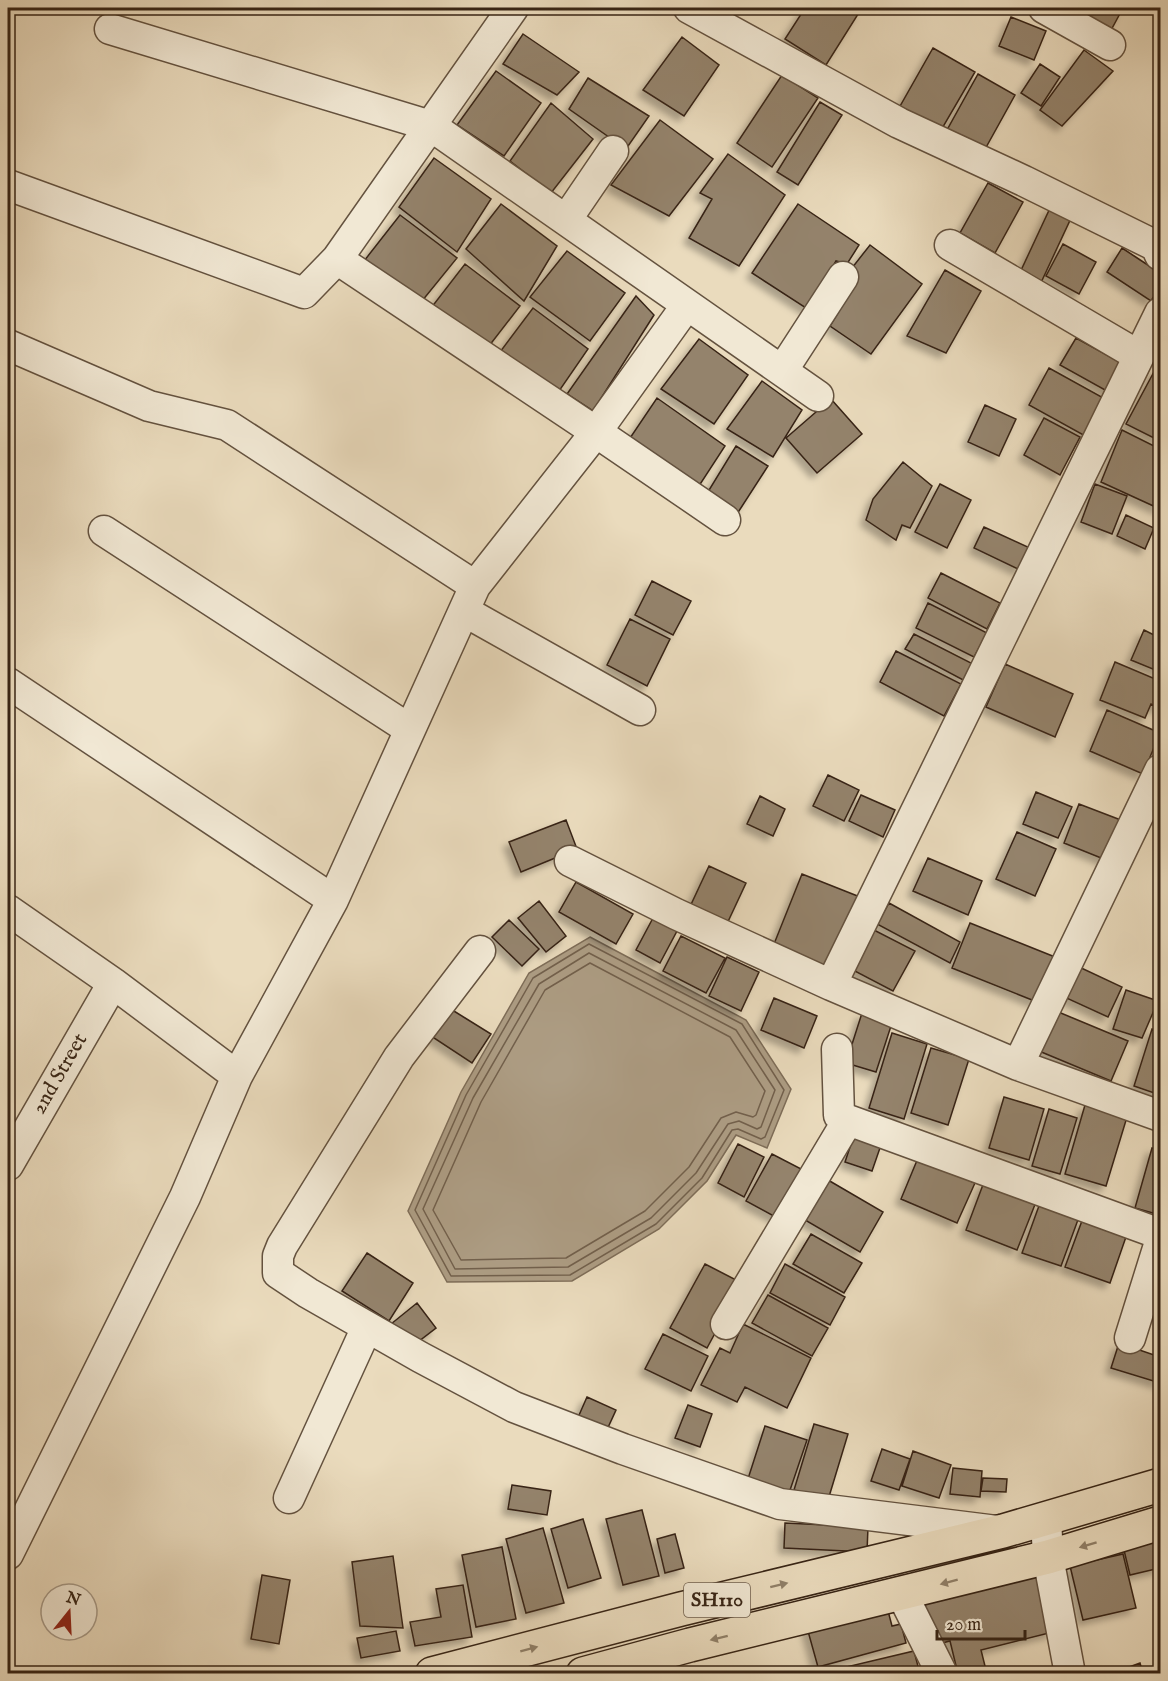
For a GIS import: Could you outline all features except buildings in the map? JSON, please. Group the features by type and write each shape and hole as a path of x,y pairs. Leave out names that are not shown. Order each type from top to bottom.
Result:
{"main road":[{"name":"SH110","path":"432,1674 681,1609 1003,1531 1161,1485"},
{"name":"SH110","path":"583,1674 690,1645 1048,1557 1161,1523"}],"street":[{"path":"8,185 304,293 337,259 513,8"},
{"path":"688,8 899,123 1156,246 1161,255"},
{"path":"1044,8 1110,45"},
{"path":"110,29 431,126 818,396"},
{"path":"566,220 613,151"},
{"path":"950,245 1140,356"},
{"path":"337,259 725,520"},
{"path":"782,371 843,277"},
{"path":"8,1554 185,1197 237,1076 333,900 470,599 596,432 687,305"},
{"path":"831,985 1161,313"},
{"path":"8,345 149,406 228,425 470,599 640,710"},
{"path":"104,531 410,729"},
{"path":"8,683 333,900"},
{"path":"1018,1065 1161,770"},
{"path":"570,861 676,914 831,985 1018,1065 1161,1116"},
{"path":"8,910 113,983 237,1076"},
{"path":"480,951 399,1057 282,1246 278,1256 278,1273 367,1327 514,1407 623,1449 780,1504 1003,1531"},
{"name":"2nd Street","path":"8,1165 113,983"},
{"path":"837,1049 839,1115 1161,1234"},
{"path":"726,1324 848,1120"},
{"path":"1130,1338 1161,1242"},
{"path":"289,1498 367,1327"},
{"path":"1046,1519 1048,1557 1070,1674"},
{"path":"902,1594 942,1674"}],"water":[{"path":"590,937 746,1020 791,1089 767,1148 736,1135 707,1181 659,1229 572,1281 447,1282 408,1211 461,1092 529,973"}]}
